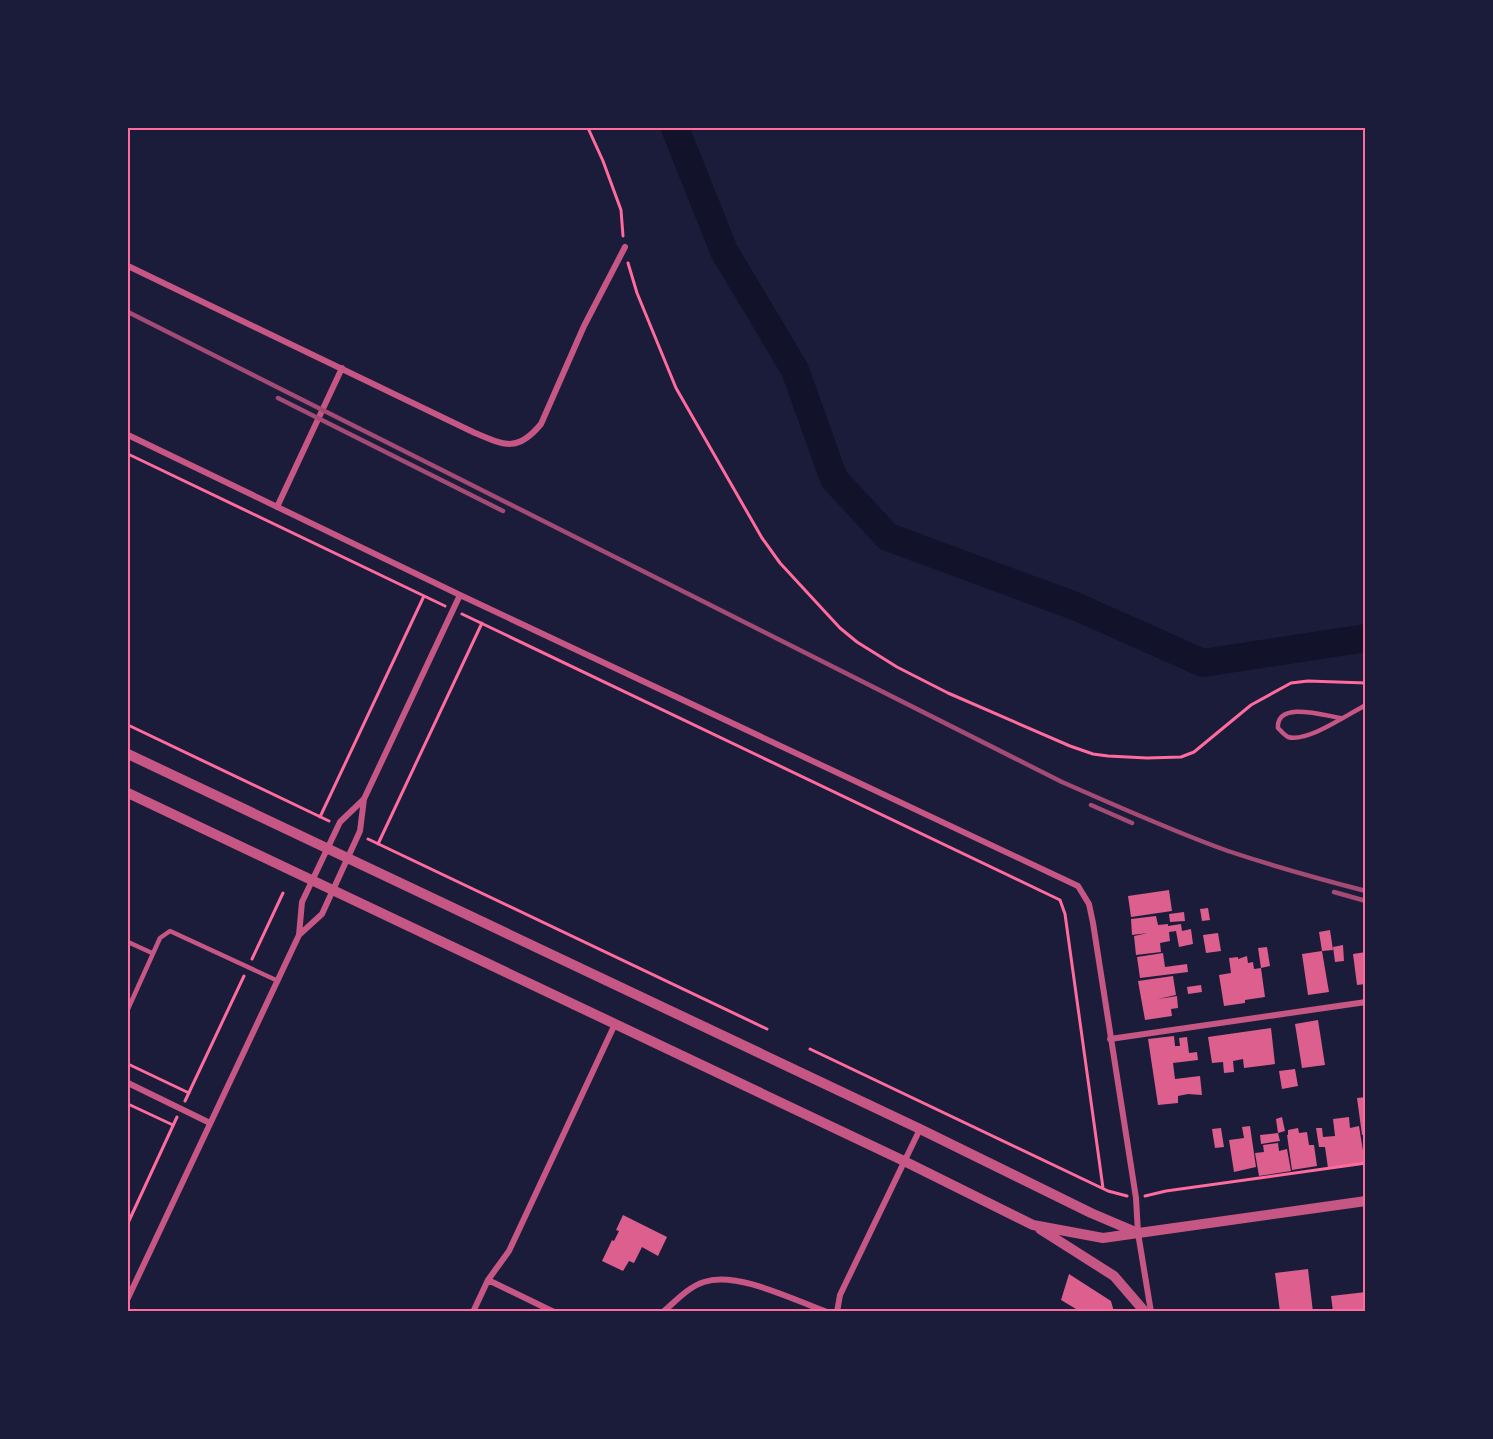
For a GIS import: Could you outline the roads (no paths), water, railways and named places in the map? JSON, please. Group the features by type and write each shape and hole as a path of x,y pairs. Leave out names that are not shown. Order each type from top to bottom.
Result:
{"street":[{"path":"128,266 475,433 499,443 515,445 529,438 541,424 584,326 625,248"},
{"path":"277,507 342,368"},
{"path":"128,435 460,595 1078,886 1089,904 1136,1198 1138,1233 1151,1311"},
{"path":"299,935 322,914 333,891 359,835 364,799 460,595"},
{"path":"128,754 920,1129 1091,1213 1138,1233"},
{"path":"128,793 904,1161 1033,1225 1114,1276 1145,1311"},
{"path":"128,1298 299,935 302,903 312,881 339,825 364,799"},
{"path":"1110,1039 1365,1002"},
{"path":"472,1311 488,1280 509,1251 615,1024"},
{"path":"128,1083 210,1123"},
{"path":"837,1311 840,1295 920,1129"},
{"path":"1033,1225 1103,1238 1365,1201"},
{"path":"663,1311 688,1290 702,1282 717,1279 735,1279 827,1311"},
{"path":"488,1280 554,1311"}],"lane":[{"path":"1341,718 1295,711 1281,716 1277,723 1278,728 1287,736 1295,738 1309,735 1341,718 1365,705"},
{"path":"128,1009 160,938 170,931 278,981"},
{"path":"128,942 152,953"}],"waterway":[{"path":"675,128 724,251 795,370 834,479 888,537 1075,606 1203,663 1366,638"}],"railway":[{"path":"128,312 1062,782 1165,827 1228,851 1366,891"},
{"path":"278,398 503,511"},
{"path":"1091,805 1132,823"},
{"path":"1334,892 1366,901"}]}
